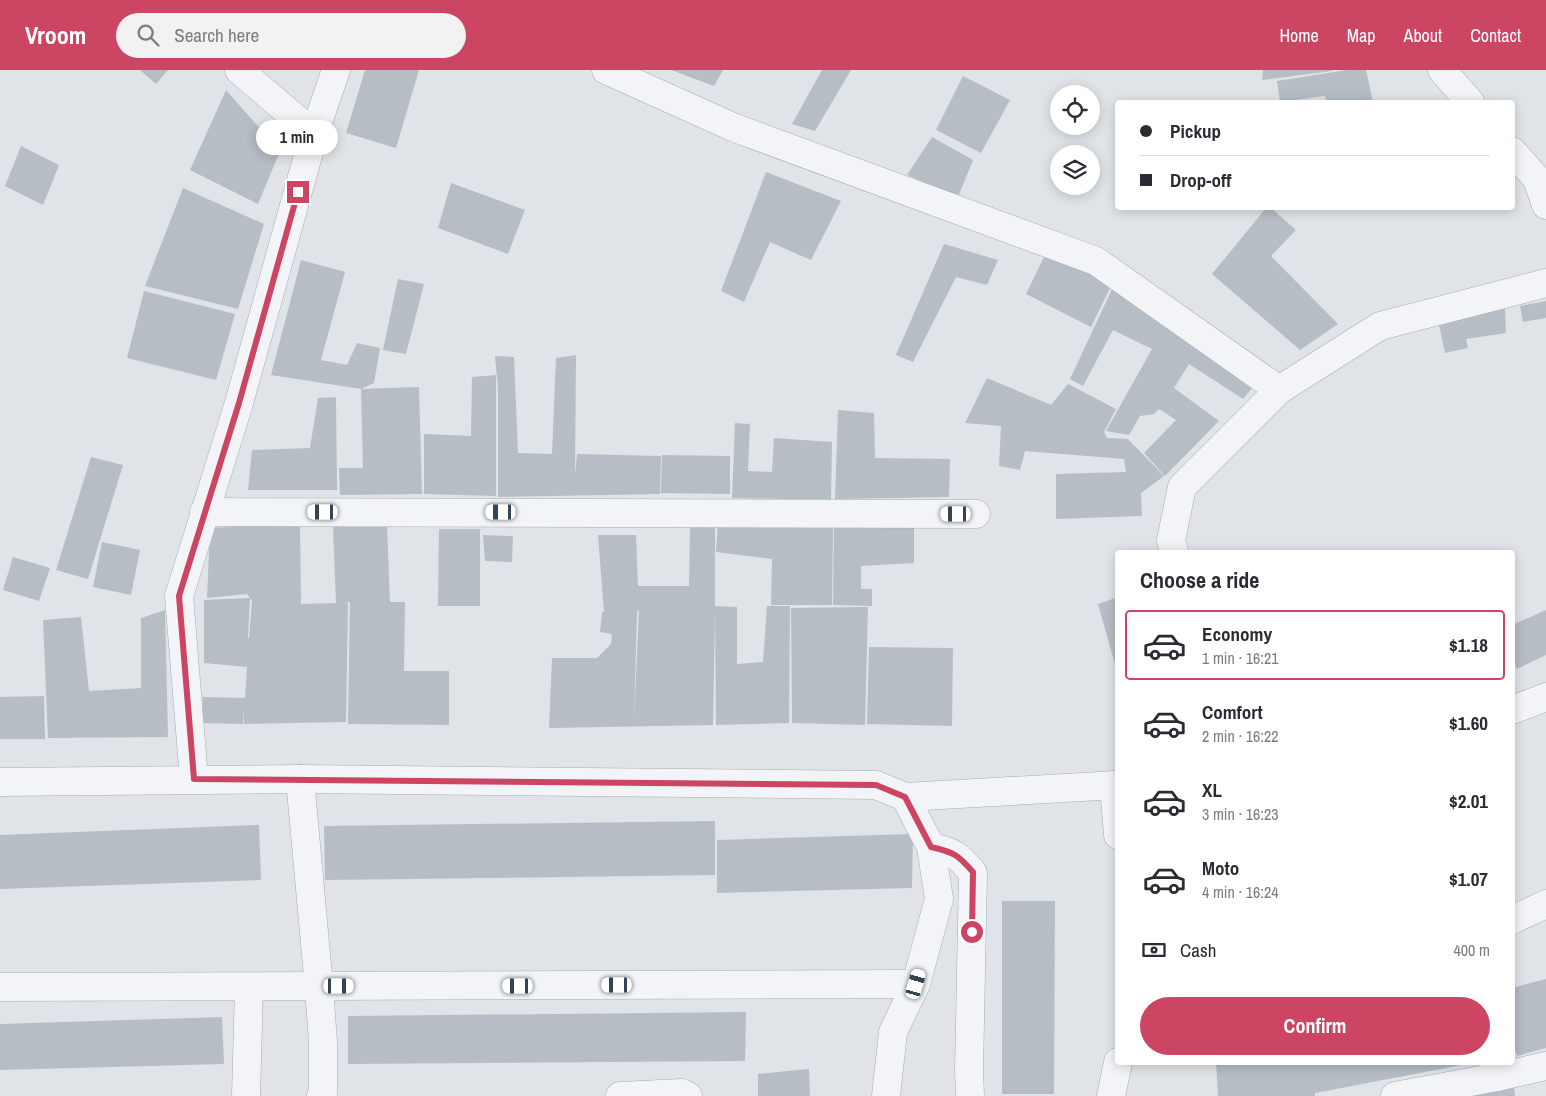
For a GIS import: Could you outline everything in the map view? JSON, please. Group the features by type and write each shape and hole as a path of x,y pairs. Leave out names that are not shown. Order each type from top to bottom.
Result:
{"street":[{"path":"240,70 314,134"},
{"path":"194,779 179,596 239,403 314,134 336,70"},
{"path":"606,70 735,128 1096,261 1279,390"},
{"path":"1442,70 1468,100"},
{"path":"1515,154 1537,179 1546,205"},
{"path":"1174,550 1171,540 1182,488 1279,390 1380,326 1546,283"},
{"path":"204,512 976,514"},
{"path":"1515,709 1546,697"},
{"path":"300,779 323,1042 323,1093 321,1096"},
{"path":"0,782 300,779 876,785 905,797 1115,785"},
{"path":"886,1096 893,1032 916,984 939,899 931,847 905,797"},
{"path":"931,847 949,851 960,858 973,872 970,1096"},
{"path":"1515,919 1546,904"},
{"path":"0,988 916,984"},
{"path":"246,1096 249,988"},
{"path":"1111,1096 1117,1065"},
{"path":"1395,1096 1495,1070 1546,1066"},
{"path":"620,1096 682,1094 688,1096"}],"building":[{"path":"140,70 168,70 156,84"},
{"path":"365,70 419,70 396,148 346,133"},
{"path":"671,70 723,70 714,86"},
{"path":"822,70 851,70 815,131 792,124"},
{"path":"1263,70 1332,70 1332,71 1262,80"},
{"path":"1347,70 1366,70 1373,100 1326,100 1325,96 1280,100 1277,81"},
{"path":"963,76 1010,100 981,153 936,130"},
{"path":"226,90 280,151 258,204 190,170"},
{"path":"932,137 973,160 958,197 907,175"},
{"path":"21,146 59,165 43,205 5,186"},
{"path":"766,172 841,201 811,260 770,242 744,302 721,291"},
{"path":"451,183 525,210 508,254 438,228"},
{"path":"183,188 264,224 238,309 145,286"},
{"path":"1264,210 1273,210 1296,230 1271,256 1338,324 1300,350 1212,274"},
{"path":"944,244 998,260 987,285 956,277 913,362 896,355"},
{"path":"1047,251 1112,284 1091,327 1026,294"},
{"path":"301,260 345,272 321,360 347,365 357,343 380,348 374,383 361,389 271,375"},
{"path":"398,279 424,284 406,354 383,350"},
{"path":"1114,285 1259,380 1243,399 1189,364 1174,388 1219,421 1165,476 1144,453 1176,420 1159,409 1154,414 1140,416 1129,435 1106,431 1152,349 1113,330 1083,386 1070,379"},
{"path":"144,291 235,314 216,380 127,358"},
{"path":"1546,301 1546,318 1523,322 1520,306"},
{"path":"1505,309 1506,333 1466,339 1468,348 1445,353 1438,320 1461,315 1463,328 1462,317"},
{"path":"576,355 575,475 577,454 661,456 660,494 498,497 498,389 495,356 514,357 518,453 552,454 556,358"},
{"path":"496,375 496,496 424,494 424,434 471,436 472,377"},
{"path":"987,378 1051,405 1068,384 1116,409 1104,432 1107,438 1128,439 1164,476 1141,493 1142,516 1056,519 1056,474 1126,472 1124,459 1025,451 1020,470 999,466 1001,426 965,423"},
{"path":"419,387 422,494 340,495 339,468 363,468 361,389"},
{"path":"336,397 337,490 248,490 252,450 310,448 318,398"},
{"path":"838,410 874,413 875,458 950,459 949,497 835,499"},
{"path":"735,423 750,424 748,471 772,472 774,438 832,442 831,500 732,498"},
{"path":"662,455 730,456 730,494 661,493"},
{"path":"91,457 123,465 88,579 56,570"},
{"path":"914,521 914,563 861,566 861,589 872,589 872,606 833,605 834,524"},
{"path":"300,523 301,604 336,603 333,527 387,525 390,602 405,602 404,671 449,671 449,725 348,724 350,602 342,603 348,603 346,722 244,724 244,708 243,724 201,723 203,697 245,698 247,667 204,663 204,600 250,598 247,594 207,598 210,528","holes":["250,598 252,601 249,638 248,638"]},
{"path":"718,524 833,526 832,605 771,605 772,559 716,552"},
{"path":"715,525 715,606 737,607 737,664 763,662 767,606 790,606 789,723 716,725 715,610 713,725 549,728 552,658 597,658 611,644 612,634 600,632 602,612 604,612 598,535 636,535 638,586 689,586 690,528","holes":["637,611 639,611 634,720"]},
{"path":"439,529 480,529 480,606 438,606"},
{"path":"483,535 513,536 512,562 485,561"},
{"path":"102,542 140,550 131,595 93,587"},
{"path":"13,557 50,568 39,601 3,590"},
{"path":"1115,598 1115,664 1098,604"},
{"path":"868,607 865,725 792,723 791,608"},
{"path":"165,610 168,737 48,738 43,620 81,617 89,691 141,688 141,618"},
{"path":"1546,610 1546,655 1517,669 1515,665 1515,624"},
{"path":"869,647 953,648 952,726 867,724"},
{"path":"44,696 45,739 0,739 0,697"},
{"path":"715,821 715,875 325,880 324,826"},
{"path":"259,825 261,880 0,889 0,835"},
{"path":"913,834 912,888 717,893 717,840"},
{"path":"1002,901 1055,901 1054,1094 1002,1094"},
{"path":"1546,979 1546,1048 1517,1056 1515,1050 1515,987"},
{"path":"746,1012 745,1061 348,1064 348,1016"},
{"path":"222,1017 224,1064 0,1070 0,1024"},
{"path":"1216,1065 1462,1065 1315,1093 1315,1096 1218,1096"},
{"path":"809,1069 810,1096 758,1096 758,1074"},
{"path":"1514,1087 1515,1096 1466,1096"}],"route":[{"path":"298,192 239,403 179,596 194,779 876,785 905,797 931,847 949,851 960,858 973,872 972,932"}]}
